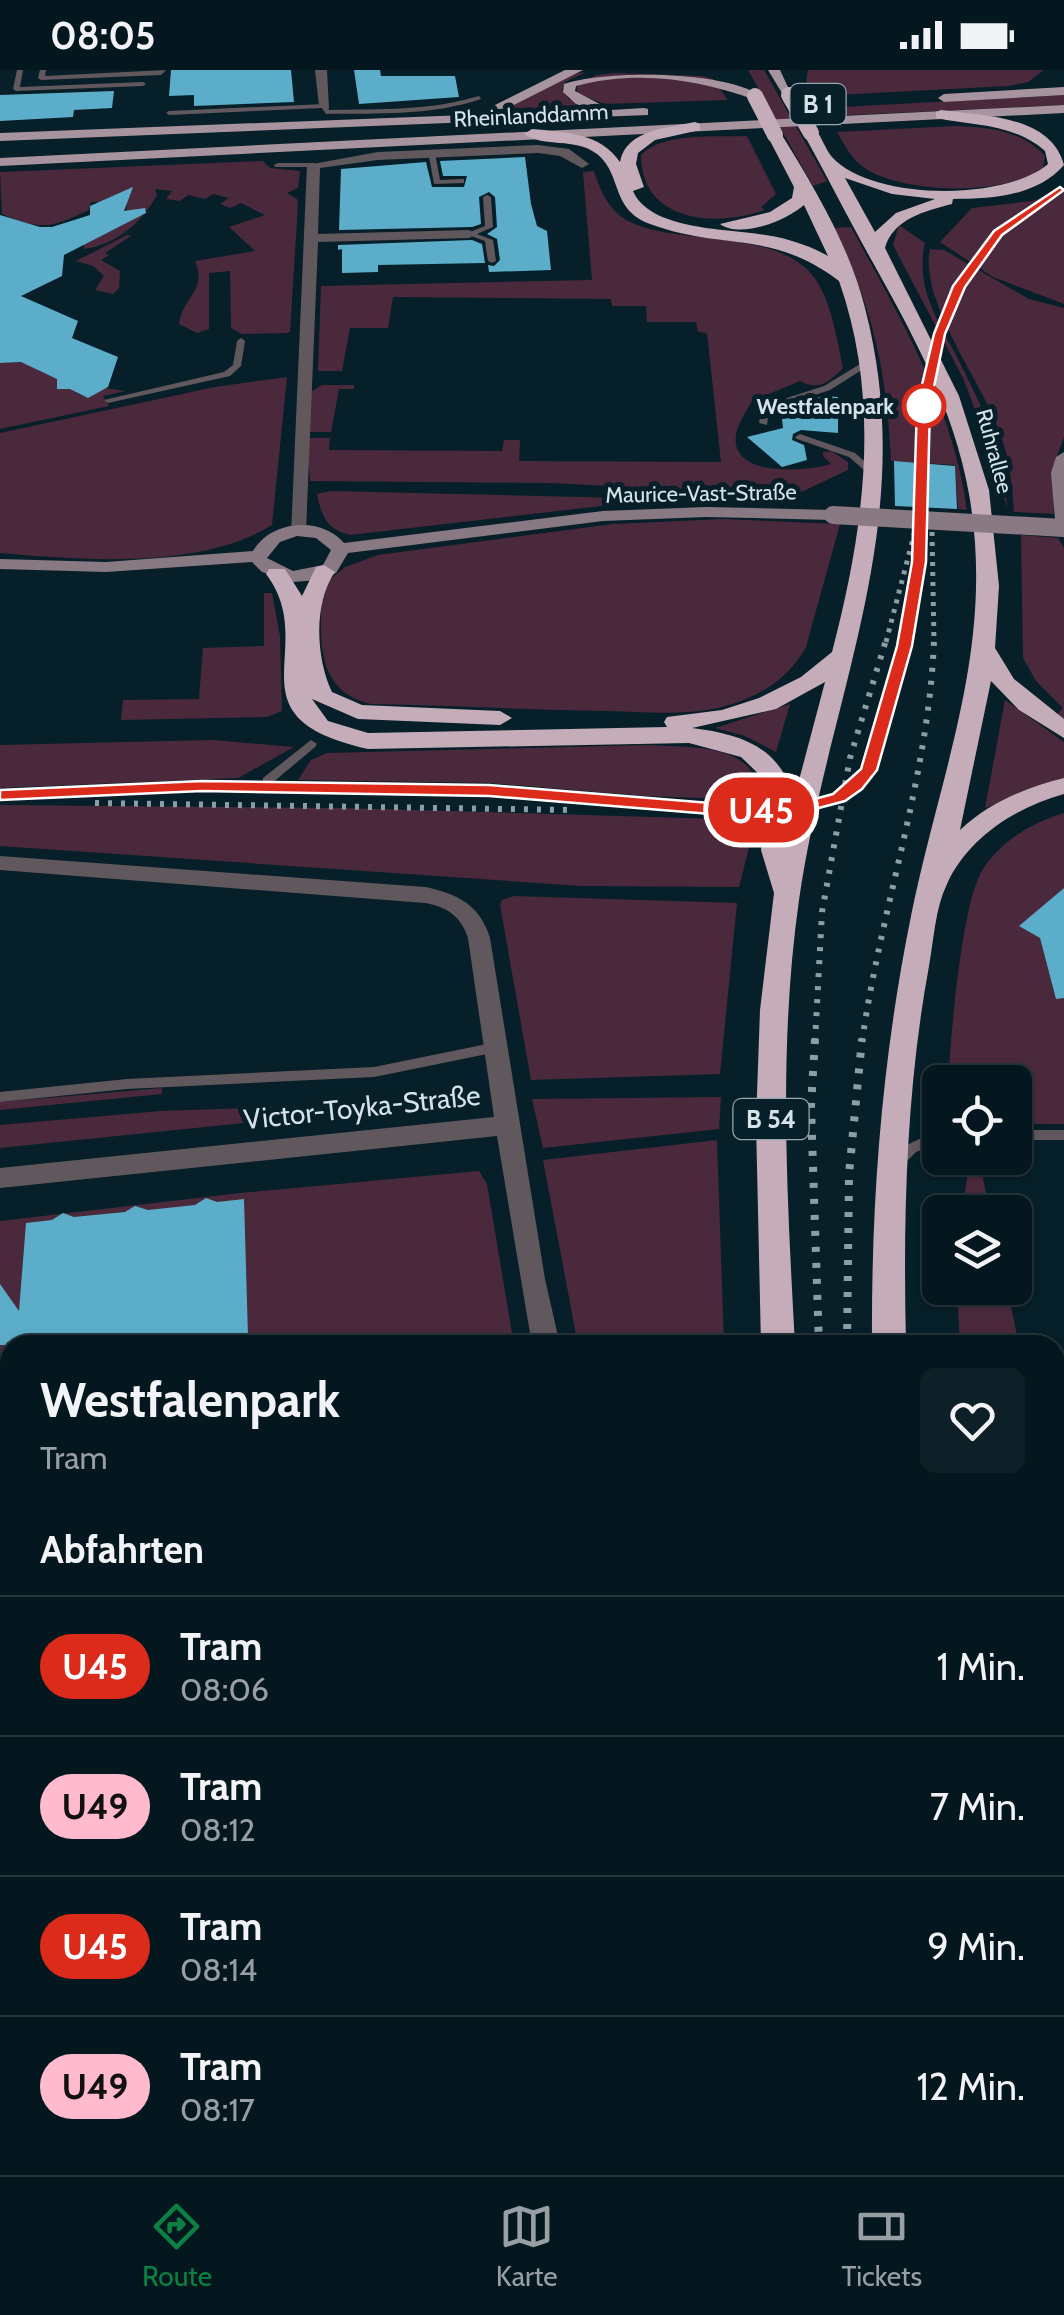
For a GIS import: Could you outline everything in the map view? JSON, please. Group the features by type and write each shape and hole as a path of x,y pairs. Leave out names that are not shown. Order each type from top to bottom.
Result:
{"highway":[{"name":"Ruhrallee","path":"784,81 926,346 964,436 980,493 985,540 983,647 959,792 932,886 900,1061 891,1175 889,1335"},
{"name":"B 54","path":"752,92 846,280 870,361 878,418 877,477 866,564 800,824 775,979 770,1134 778,1335"},
{"path":"825,159 876,186 928,194 1025,186 1047,176 1056,166 1052,149 1030,133 938,106"},
{"path":"695,126 650,136 630,151 628,164 640,198 655,211 702,224 744,224 796,205 802,187"},
{"path":"532,134 570,138 604,152 614,163 627,200 649,218 776,241 821,259 846,280"},
{"path":"875,251 886,229 908,213 946,201 1024,192 1064,176"},
{"path":"324,572 310,590 315,687 322,697 358,712 600,723 691,722 774,701 824,673 845,653"},
{"path":"277,574 290,590 298,693 302,710 314,725 368,742 649,734 708,738 746,749 772,768 780,786 782,804 774,849 787,894"},
{"path":"983,647 994,670 1014,693 1064,730"},
{"path":"932,886 952,854 976,828 1033,795 1064,786"}],"main road":[{"path":"438,119 508,106 555,77 577,70"},
{"path":"640,112 588,104 570,95 568,89 577,79 596,73 664,70 701,74 752,92"},
{"name":"B 54","path":"740,70 752,92"},
{"path":"997,95 1034,88 1050,76"},
{"name":"Rheinlanddamm","path":"0,162 695,126 938,106 997,95 1064,91"},
{"name":"B 1","path":"734,108 810,104"},
{"name":"Rheinlanddamm","path":"938,106 1064,109"},
{"name":"Rheinlanddamm","path":"0,137 658,111"},
{"path":"1064,456 1060,473 1064,519"},
{"name":"Maurice-Vast-Straße","path":"297,532 328,536 340,549 603,516 706,512 1064,528"},
{"path":"0,564 167,565 259,556 272,539 297,532"},
{"path":"259,556 263,566 277,574 304,576 324,572 339,558 340,549"}],"street":[{"path":"321,70 325,106"},
{"path":"297,532 314,165 431,153 538,149 564,152 582,164"},
{"path":"310,238 469,234"},
{"path":"0,863 441,898 467,911 476,924 509,1124"},
{"name":"Victor-Toyka-Straße","path":"0,1178 509,1124 544,1335"}],"lane":[{"path":"16,87 20,70"},
{"path":"43,70 41,78 162,74 163,70"},
{"path":"0,88 144,84"},
{"path":"169,112 325,106 326,112 412,108 479,98"},
{"path":"431,153 437,182 460,181"},
{"path":"278,165 314,165"},
{"path":"469,234 490,227 487,197"},
{"path":"469,234 489,240 492,261"},
{"path":"108,400 233,372 241,341"},
{"path":"764,423 765,408 826,392 870,361"},
{"path":"825,432 827,446"},
{"path":"800,437 852,454 877,477"},
{"path":"267,782 311,744"},
{"path":"0,1097 127,1084 374,1072 496,1047"},
{"path":"1032,1135 1064,1135"},
{"path":"891,1175 903,1153 922,1145"}],"shaded area":[{"path":"748,70 764,70 827,181 813,186"},
{"path":"808,70 1044,70 1028,82 1008,86 817,96 806,81"},
{"path":"586,72 565,82 562,89 569,99 592,108 494,111 563,78"},
{"path":"597,75 702,76 713,79 728,100 604,104 577,93 577,85"},
{"path":"1064,95 1064,105 828,116 824,108"},
{"path":"957,126 1016,136 1045,156 1043,168 1026,177 981,187 905,183 866,169 837,132"},
{"path":"747,136 776,194 761,207 765,210 725,218 684,214 667,207 653,194 644,177 641,155 662,142"},
{"path":"263,161 270,168 300,171 298,188 287,193 298,204 287,333 242,334 231,328 230,271 209,273 209,329 197,333 179,324 196,287 195,261 255,251 229,227 265,215 241,203 230,208 220,204 229,198 213,194 205,199 188,195 180,201 166,199 172,191 155,189 157,195 151,205 127,231 107,243 84,249 83,241 125,223 127,201 91,202 89,210 46,225 2,214 0,172"},
{"path":"594,171 610,206 628,221 649,229 779,252 800,263 816,280 830,311 843,368 824,384 800,381 752,401 737,430 736,446 754,464 787,469 831,464 823,452 831,451 848,462 848,470 793,496 552,483 310,481 307,438 330,438 329,450 502,451 504,440 520,440 519,461 721,462 707,333 698,332 696,322 647,322 646,306 612,306 611,299 393,297 388,328 350,328 342,371 318,371 321,286 592,280 583,172"},
{"path":"1064,191 1064,304 993,277 940,242 972,208 1032,201"},
{"path":"899,225 925,243 923,277 927,293 992,435 1007,508 963,378 893,245"},
{"path":"851,227 906,329 937,399 960,472 967,510 958,509 955,465 891,461 876,341 859,286 834,228"},
{"path":"131,236 101,260 120,271 119,288 113,294 95,290 104,276 93,266 76,261"},
{"path":"930,249 944,250 1029,299 1064,308 1064,437 1053,467 1054,514 1014,512 1002,438 933,292"},
{"path":"22,362 58,379 58,389 81,388 77,393 86,397 100,391 98,387 126,391 103,396 109,406 0,429 0,363"},
{"path":"287,377 272,525 211,549 176,555 103,559 0,553 0,433 215,387"},
{"path":"322,385 354,385 354,389 339,389 331,432 307,432 309,393"},
{"path":"331,491 624,498 627,503 350,535 335,529 323,515 317,494"},
{"path":"724,519 840,524 806,647 781,678 747,698 708,710 665,713 371,704 338,687 329,673 322,641 322,586 345,567 378,555 613,524"},
{"path":"1021,535 1058,538 1064,548 1064,720 1057,714 1063,708 1036,681 1023,658"},
{"path":"264,593 272,593 280,636 282,711 267,717 121,720 123,700 199,699 203,648 264,646"},
{"path":"1005,700 1064,742 1064,780 985,808"},
{"path":"790,704 776,752 745,736 715,728"},
{"path":"212,740 294,747 238,778 0,788 0,745"},
{"path":"647,745 701,748 740,760 753,775 758,800 645,796 489,783 298,780 311,760 327,753"},
{"path":"0,805 342,808 756,820 739,887 581,886 0,846"},
{"path":"1064,813 1064,888 1020,926 1040,938 1054,991 1064,992 1064,1124 1032,1124 1032,1065 950,1065 963,940 975,886 999,849 1041,822"},
{"path":"514,896 737,903 720,1074 531,1080 500,905 502,900"},
{"path":"162,1088 162,1094 0,1110 0,1102"},
{"path":"721,1097 719,1129 543,1148 532,1099"},
{"path":"397,1103 398,1107 0,1148 0,1125 161,1111"},
{"path":"717,1140 724,1335 576,1335 543,1160"},
{"path":"479,1171 487,1184 512,1335 0,1335 0,1221"},
{"path":"968,1175 982,1175 986,1195 965,1195"},
{"path":"958,1305 1011,1305 1017,1335 959,1335"}],"building":[{"path":"171,70 291,70 294,102 194,106 194,95 169,96"},
{"path":"354,70 380,70 381,76 455,76 459,97 359,104"},
{"path":"114,91 112,108 74,110 73,117 0,121 0,95"},
{"path":"525,157 537,226 547,231 551,270 489,272 488,265 494,266 500,260 497,239 487,234 497,227 495,197 489,192 479,197 481,224 472,227 339,230 341,169 426,162 432,187 464,187 467,176 443,176 440,161"},
{"path":"133,187 124,211 145,208 146,213 64,255 62,276 21,296 78,321 72,338 118,357 108,387 88,398 70,389 57,389 57,379 21,362 0,363 0,215 52,227 90,215 90,206"},
{"path":"472,240 482,244 485,263 378,265 378,272 342,273 342,249 338,250 338,245"},
{"path":"823,396 838,397 838,433 801,430 793,434 792,440 804,445 807,460 782,467 747,437 783,428 781,410 800,409 803,403"},
{"path":"894,461 955,466 957,509 895,506"},
{"path":"1064,888 1064,998 1056,999 1040,938 1019,926"},
{"path":"206,1198 217,1202 244,1199 248,1335 0,1335 0,1284 19,1311 26,1223 52,1220 63,1213 74,1217 125,1212 135,1206 148,1210 195,1205"}],"tram line":[{"name":"U45","path":"0,795 202,786 489,791 735,810 800,808 839,798 856,786 868,770 904,646 919,562 924,406 940,334 968,270 998,233 1064,190"},
{"path":"724,811 735,810"}],"railway":[{"path":"886,642 915,531"},
{"path":"932,532 934,640"},
{"path":"903,642 919,575"},
{"path":"844,793 850,758 886,640"},
{"path":"844,793 862,775 883,732 903,640"},
{"path":"862,1042 923,741 934,640"},
{"path":"0,795 201,786 489,791 725,810"},
{"path":"735,810 806,806 844,793"},
{"path":"815,1042 822,912 844,793"},
{"path":"95,803 575,810"},
{"path":"815,1039 811,1106 819,1335"},
{"path":"847,1335 849,1174 862,1039"}],"place":[{"name":"Westfalenpark","path":"924,406"}]}
